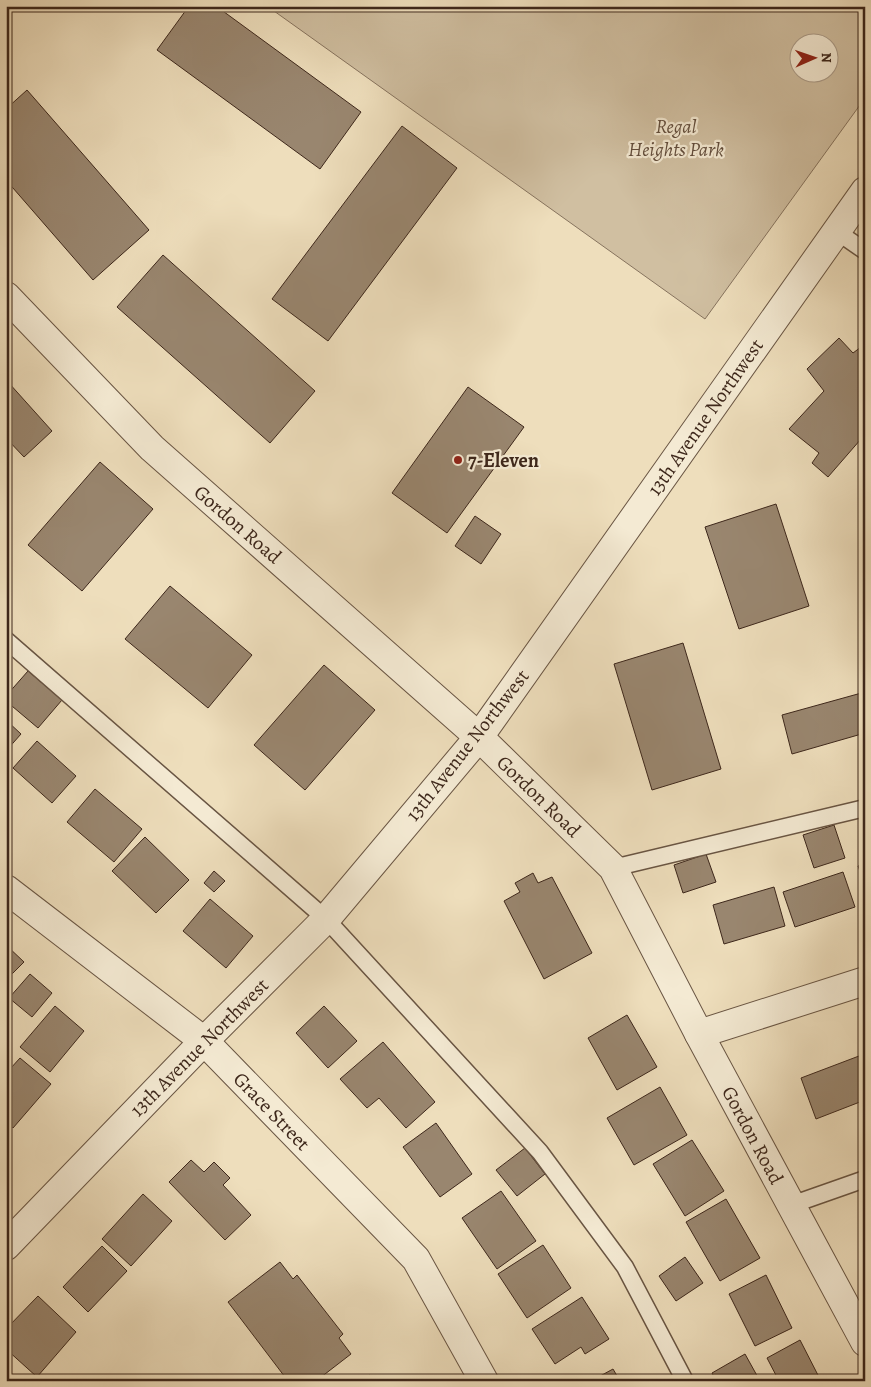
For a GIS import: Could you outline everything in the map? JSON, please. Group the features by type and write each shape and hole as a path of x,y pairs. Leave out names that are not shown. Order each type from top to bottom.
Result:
{"street":[{"name":"13th Avenue Northwest","path":"6,1246 204,1041 326,919 479,737 865,191"},
{"name":"Gordon Road","path":"6,296 152,448 479,737 612,868 865,1342"},
{"name":"Grace Street","path":"6,888 204,1041 416,1259 484,1381"},
{"path":"699,1034 865,981"}],"lane":[{"path":"836,231 865,251"},
{"path":"6,640 326,919 540,1152 625,1267 685,1381"},
{"path":"612,868 865,808"},
{"path":"791,1205 865,1179"}],"green space":[{"name":"Regal Heights Park","path":"267,6 865,6 865,98 705,319"}],"building":[{"path":"189,6 216,6 361,112 320,169 157,50"},
{"path":"27,90 149,230 93,280 6,180 6,109"},
{"path":"402,126 457,168 328,341 272,299"},
{"path":"163,255 315,391 270,443 117,307"},
{"path":"839,338 853,353 865,344 865,443 861,439 828,477 812,463 819,453 789,429 824,391 807,369"},
{"path":"8,382 52,431 24,457 6,438 6,384"},
{"name":"7-Eleven","path":"468,387 524,427 447,533 392,493"},
{"path":"100,462 153,509 82,591 28,545"},
{"path":"776,504 809,606 739,629 705,527"},
{"path":"475,516 501,534 481,564 455,546"},
{"path":"170,586 252,655 208,708 125,639"},
{"path":"683,643 721,769 652,790 614,664"},
{"path":"324,665 375,710 305,790 254,745"},
{"path":"28,671 62,700 38,728 6,701 6,696"},
{"path":"865,692 865,733 792,754 782,715"},
{"path":"6,720 21,734 6,751"},
{"path":"37,741 76,776 52,803 13,768"},
{"path":"95,789 142,829 114,862 67,822"},
{"path":"834,825 845,858 814,868 803,835"},
{"path":"145,837 189,880 156,913 112,871"},
{"path":"706,854 716,882 683,893 674,865"},
{"path":"865,864 865,885 858,866"},
{"path":"214,871 225,881 214,892 204,883"},
{"path":"843,872 855,907 795,927 783,892"},
{"path":"533,873 538,883 552,877 592,953 544,979 504,901 520,892 515,883"},
{"path":"774,887 785,926 724,944 713,905"},
{"path":"210,899 253,936 226,968 183,931"},
{"path":"6,945 24,962 6,980"},
{"path":"30,974 52,993 32,1017 9,998"},
{"path":"55,1006 84,1031 50,1072 20,1047"},
{"path":"324,1006 357,1041 328,1068 296,1033"},
{"path":"627,1015 657,1067 617,1090 588,1038"},
{"path":"383,1042 435,1102 406,1128 379,1098 367,1108 340,1079"},
{"path":"859,1056 865,1073 865,1100 816,1119 801,1078"},
{"path":"20,1058 51,1084 13,1128 6,1122 6,1066 10,1069"},
{"path":"660,1087 687,1135 634,1165 607,1118"},
{"path":"436,1123 472,1174 440,1197 403,1147"},
{"path":"692,1140 724,1191 685,1216 653,1164"},
{"path":"525,1148 545,1174 517,1196 496,1170"},
{"path":"191,1160 204,1172 214,1162 230,1178 223,1185 251,1215 225,1240 169,1182"},
{"path":"501,1191 536,1241 497,1269 462,1218"},
{"path":"143,1194 172,1221 131,1266 102,1239"},
{"path":"726,1199 760,1258 720,1281 686,1222"},
{"path":"543,1245 571,1288 527,1318 498,1274"},
{"path":"102,1246 127,1271 88,1312 63,1287"},
{"path":"685,1257 703,1283 676,1301 659,1276"},
{"path":"280,1262 293,1279 297,1275 343,1334 339,1338 351,1354 316,1381 288,1381 228,1302"},
{"path":"766,1275 792,1328 755,1346 729,1294"},
{"path":"38,1296 76,1332 37,1377 6,1349 6,1329"},
{"path":"582,1297 609,1339 585,1354 581,1347 555,1364 532,1329"},
{"path":"800,1340 821,1381 779,1381 767,1358"},
{"path":"745,1354 760,1381 716,1381 712,1373"},
{"path":"613,1369 620,1381 591,1381"},
{"path":"370,1375 373,1381 361,1381"}],"place":[{"name":"7-Eleven","path":"458,460"}]}
